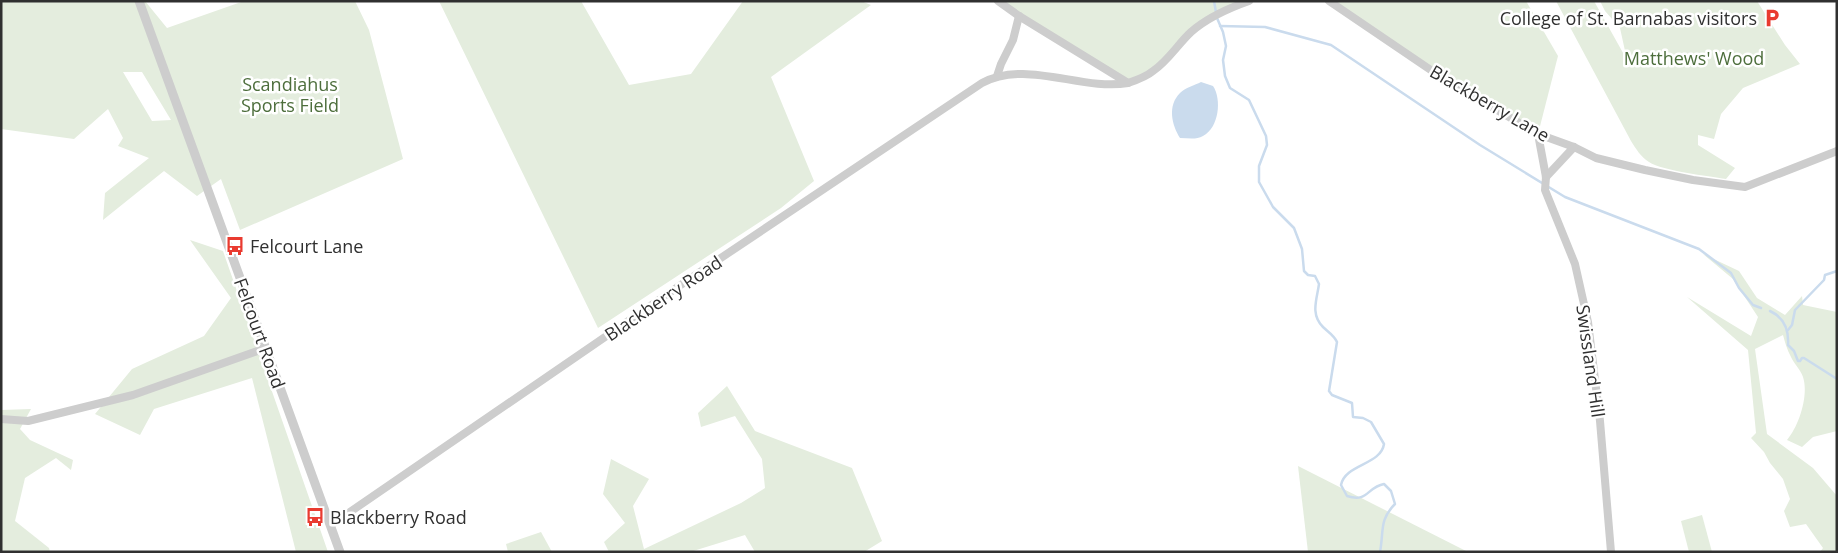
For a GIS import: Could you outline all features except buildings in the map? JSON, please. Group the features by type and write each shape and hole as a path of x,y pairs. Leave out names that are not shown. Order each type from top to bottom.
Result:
{"street":[{"name":"Felcourt Road","path":"139,1 340,552"},
{"path":"998,1 1128,83 1158,68 1191,32 1202,24 1235,6 1249,1"},
{"name":"Blackberry Lane","path":"1329,1 1444,79 1538,134 1574,147 1596,158 1693,180 1745,187 1837,151"},
{"path":"997,76 1013,40 1019,16"},
{"name":"Blackberry Road","path":"331,526 982,83 997,76 1015,74 1102,84 1128,83"},
{"name":"Swissland Hill","path":"1538,134 1546,177 1545,190 1575,264 1588,322 1601,430 1611,552"},
{"path":"1546,177 1574,147"},
{"path":"1,419 28,421 133,395 266,348"}],"green space":[{"name":"Scandiahus Sports Field","path":"1,1 145,1 167,28 244,1 355,1 369,30 403,159 240,230 221,179 197,196 164,171 103,220 105,193 149,158 118,146 123,138 108,109 74,139 1,129","holes":["123,72 142,72 171,120 152,121"]},
{"path":"439,1 581,1 629,85 691,74 743,1 861,1 871,5 771,77 814,181 781,208 598,328"},
{"path":"998,1 1249,1 1202,24 1163,63 1128,83"},
{"path":"1329,1 1526,1 1558,56 1538,134 1444,79"},
{"name":"Matthews' Wood","path":"1556,1 1594,1 1627,60 1620,28 1605,11 1600,1 1757,1 1785,45 1800,64 1743,88 1721,114 1714,139 1698,135 1698,145 1735,168 1726,179 1664,168 1646,160 1631,141"},
{"path":"190,240 223,251 328,552 296,552 252,378 154,409 140,435 95,414 132,369 204,336 231,298"},
{"path":"1703,254 1739,271 1757,298 1785,315 1802,296 1803,305 1837,312 1837,431 1813,437 1802,447 1787,440 1802,410 1805,384 1802,374 1792,360 1783,335 1755,349 1767,434 1813,468 1837,496 1836,552 1820,552 1823,548 1806,524 1790,527 1784,511 1790,499 1783,479 1764,452 1751,438 1756,433 1748,350 1687,297 1751,336 1758,317 1733,279"},
{"path":"727,386 755,431 852,468 882,541 864,552 755,552 745,535 690,552 609,552 604,542 625,523 603,494 611,459 649,479 633,506 644,549 741,503 765,488 762,459 735,416 701,427 698,413"},
{"path":"31,409 20,429 30,440 73,460 71,470 56,458 25,478 15,521 49,548 50,552 1,552 1,410"},
{"path":"1298,466 1468,552 1308,552"},
{"path":"1702,515 1712,552 1689,552 1681,521"},
{"path":"541,532 552,552 508,552 506,544"}],"water":[{"path":"1201,82 1213,86 1216,92 1218,105 1216,120 1213,127 1203,136 1180,138 1173,121 1173,104 1182,91"}],"waterway":[{"path":"1214,1 1226,46 1223,60 1225,76 1230,88 1249,100 1266,136 1267,145 1259,166 1259,182 1273,207 1294,228 1302,249 1304,271 1308,275 1315,276 1319,284 1315,312 1319,322 1333,335 1337,342 1329,391 1332,395 1352,403 1353,417 1363,418 1371,422 1384,444 1377,456 1349,473 1341,485 1347,496 1354,498 1359,498 1384,484 1391,491 1395,504 1386,515 1384,521 1380,552"},
{"path":"1220,26 1265,27 1331,45 1480,145 1565,197 1699,249 1731,273 1739,288 1753,305 1761,308"},
{"path":"1788,330 1792,325 1795,310 1824,280 1825,275 1837,271"},
{"path":"1770,311 1783,321 1787,329 1788,345 1794,351 1798,361 1804,358 1837,379"}],"place":[{"name":"College of St. Barnabas visitors","path":"1772,18"},
{"name":"Felcourt Lane","path":"235,246"},
{"name":"Blackberry Road","path":"315,517"}]}
